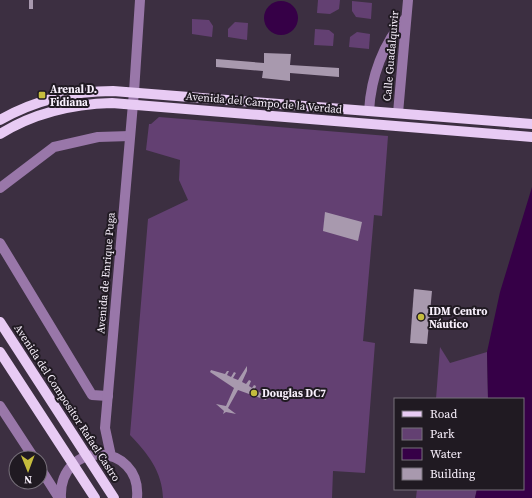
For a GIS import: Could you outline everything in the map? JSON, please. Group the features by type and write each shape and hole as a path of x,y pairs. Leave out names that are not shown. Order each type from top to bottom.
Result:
{"main road":[{"name":"Avenida del Campo de la Verdad","path":"0,120 39,102 64,95 89,91 134,92 532,124"},
{"name":"Avenida del Campo de la Verdad","path":"0,134 30,119 70,107 89,104 133,104 532,137"},
{"name":"Avenida del Compositor Rafael Castro","path":"0,322 114,498"},
{"path":"0,352 95,498"}],"street":[{"name":"Avenida de Enrique Puga","path":"112,456 105,428 134,92 140,0"},
{"name":"Calle Guadalquivir","path":"398,113 408,0"},
{"path":"369,111 372,88 380,59 392,36 406,18"},
{"path":"0,188 54,147 98,137 130,136"},
{"path":"0,243 92,395 108,396"},
{"path":"0,406 29,450"},
{"path":"60,498 60,488 64,475 72,464 87,456 101,454 112,456"},
{"name":"Avenida del Compositor Rafael Castro","path":"112,456 123,462 132,471 143,498"},
{"path":"48,480 60,498"},
{"path":"137,484 138,498"}],"green space":[{"path":"318,0 340,0 339,9 330,14 317,13"},
{"path":"352,1 372,3 371,19 356,17 352,11"},
{"path":"192,19 209,20 213,26 212,37 192,34"},
{"path":"235,22 248,23 247,40 228,37 228,29"},
{"path":"315,29 329,30 334,34 333,46 314,45"},
{"path":"357,32 370,34 369,49 349,47 350,37"},
{"path":"159,117 388,136 382,216 374,215 363,341 375,343 365,473 333,471 332,498 163,498 157,471 143,449 130,435 148,219 188,200 179,180 180,160 146,150 149,124"},
{"path":"440,347 450,363 487,352 488,398 436,398"},
{"path":"417,490 477,490 475,498 416,498"}],"water":[{"path":"281,1 293,6 298,18 293,30 281,35 269,30 264,18 269,6"},
{"path":"532,187 532,498 475,498 477,490 524,490 524,398 488,398 487,352 500,292"}],"building":[{"path":"29,0 33,0 33,9 29,9"},
{"path":"264,53 291,54 290,65 339,68 339,77 290,73 290,81 262,78 263,71 216,67 216,59 264,63"},
{"path":"325,212 362,222 358,241 323,231"},
{"name":"IDM Centro Náutico","path":"414,289 432,291 427,344 410,343"},
{"path":"247,366 247,371 242,382 246,384 249,380 251,381 249,386 252,388 254,385 256,386 255,389 267,398 266,400 238,390 228,408 236,414 226,412 223,414 224,411 216,404 226,406 234,388 210,372 211,370 225,374 229,371 227,375 231,377 234,372 236,373 233,378 238,380"}],"place":[{"name":"Arenal D. Fidiana","path":"42,95"},
{"name":"IDM Centro Náutico","path":"421,317"},
{"name":"Douglas DC7","path":"254,393"}]}
